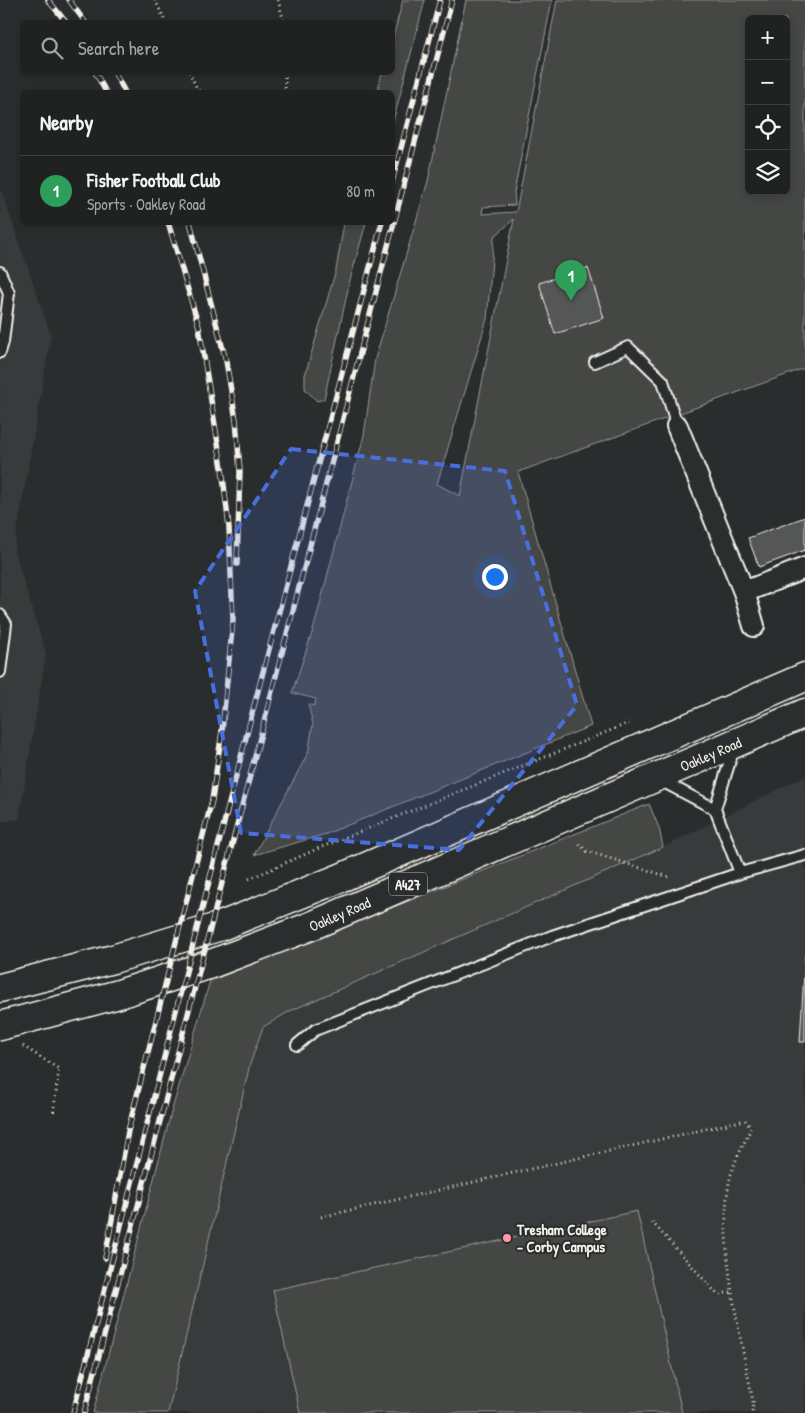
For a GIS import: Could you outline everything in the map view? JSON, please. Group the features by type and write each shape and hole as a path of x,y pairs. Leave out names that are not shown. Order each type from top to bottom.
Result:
{"highway":[{"name":"A427","path":"0,988 113,959 221,926 347,875 805,676"},
{"name":"Oakley Road","path":"0,1026 119,994 212,964 311,926 805,713"}],"street":[{"path":"677,426 744,592 754,626"},
{"path":"744,592 805,568"}],"lane":[{"path":"0,272 9,294 0,352"},
{"path":"595,362 628,347 663,381 677,426"},
{"path":"0,615 6,624 0,672"},
{"path":"715,809 736,743"},
{"path":"656,777 715,809 740,873"},
{"path":"297,1045 315,1030 552,936 683,891 805,855"}],"path":[{"path":"156,0 165,20"},
{"path":"278,0 283,20"},
{"path":"190,75 198,90"},
{"path":"285,75 285,90"},
{"path":"249,879 317,849 635,720"},
{"path":"579,844 587,851 674,878 683,891"},
{"path":"23,1046 59,1069 53,1116"},
{"path":"321,1217 745,1120 750,1128 731,1176 725,1220 734,1292 753,1402 752,1413"},
{"path":"652,1222 717,1294 734,1292"}],"highlighted area":[{"path":"291,449 505,471 577,705 459,850 241,833 195,591"}],"shaded area":[{"path":"403,0 425,0 395,114 395,90 378,90 381,75 395,75 395,30"},
{"path":"466,0 552,0 514,192 515,205 483,207 482,214 516,212 557,0 805,0 805,368 518,472 591,726 326,834 254,855 308,753 313,724 308,704 314,706 316,699 292,693 314,627 364,435 375,359 428,181","holes":["514,219 460,496 437,484 487,319 494,237"]},
{"path":"0,187 51,335 14,549 46,654 19,819 0,822"},
{"path":"344,225 365,225 350,280 324,399 317,401 305,389 305,375 336,270"},
{"name":"Tresham College - Corby Campus","path":"805,776 805,1413 168,1413 250,1064 263,1027 290,1011 663,847"},
{"path":"649,804 659,828 663,847 290,1011 263,1027 250,1064 168,1413 93,1413 171,1113 210,981"},
{"path":"637,1211 682,1413 300,1413 273,1290"}],"building":[{"path":"588,268 604,318 555,334 539,283"},
{"path":"805,517 805,550 759,567 748,538"},
{"path":"805,955 805,1042 800,1042"}],"railway":[{"path":"48,0 64,20"},
{"path":"69,0 84,20"},
{"path":"395,171 440,0"},
{"path":"395,219 452,0"},
{"path":"97,75 105,90"},
{"path":"116,75 124,90"},
{"path":"105,1258 128,1131 212,800 222,731 233,620 229,527 222,468 199,327 169,225"},
{"path":"191,225 226,361 236,420 240,471 237,564"},
{"path":"73,1413 254,706 381,225"},
{"path":"84,1413 393,225"}],"place":[{"name":"Fisher Football Club","path":"571,301"},
{"name":"Tresham College - Corby Campus","path":"507,1238"}]}
